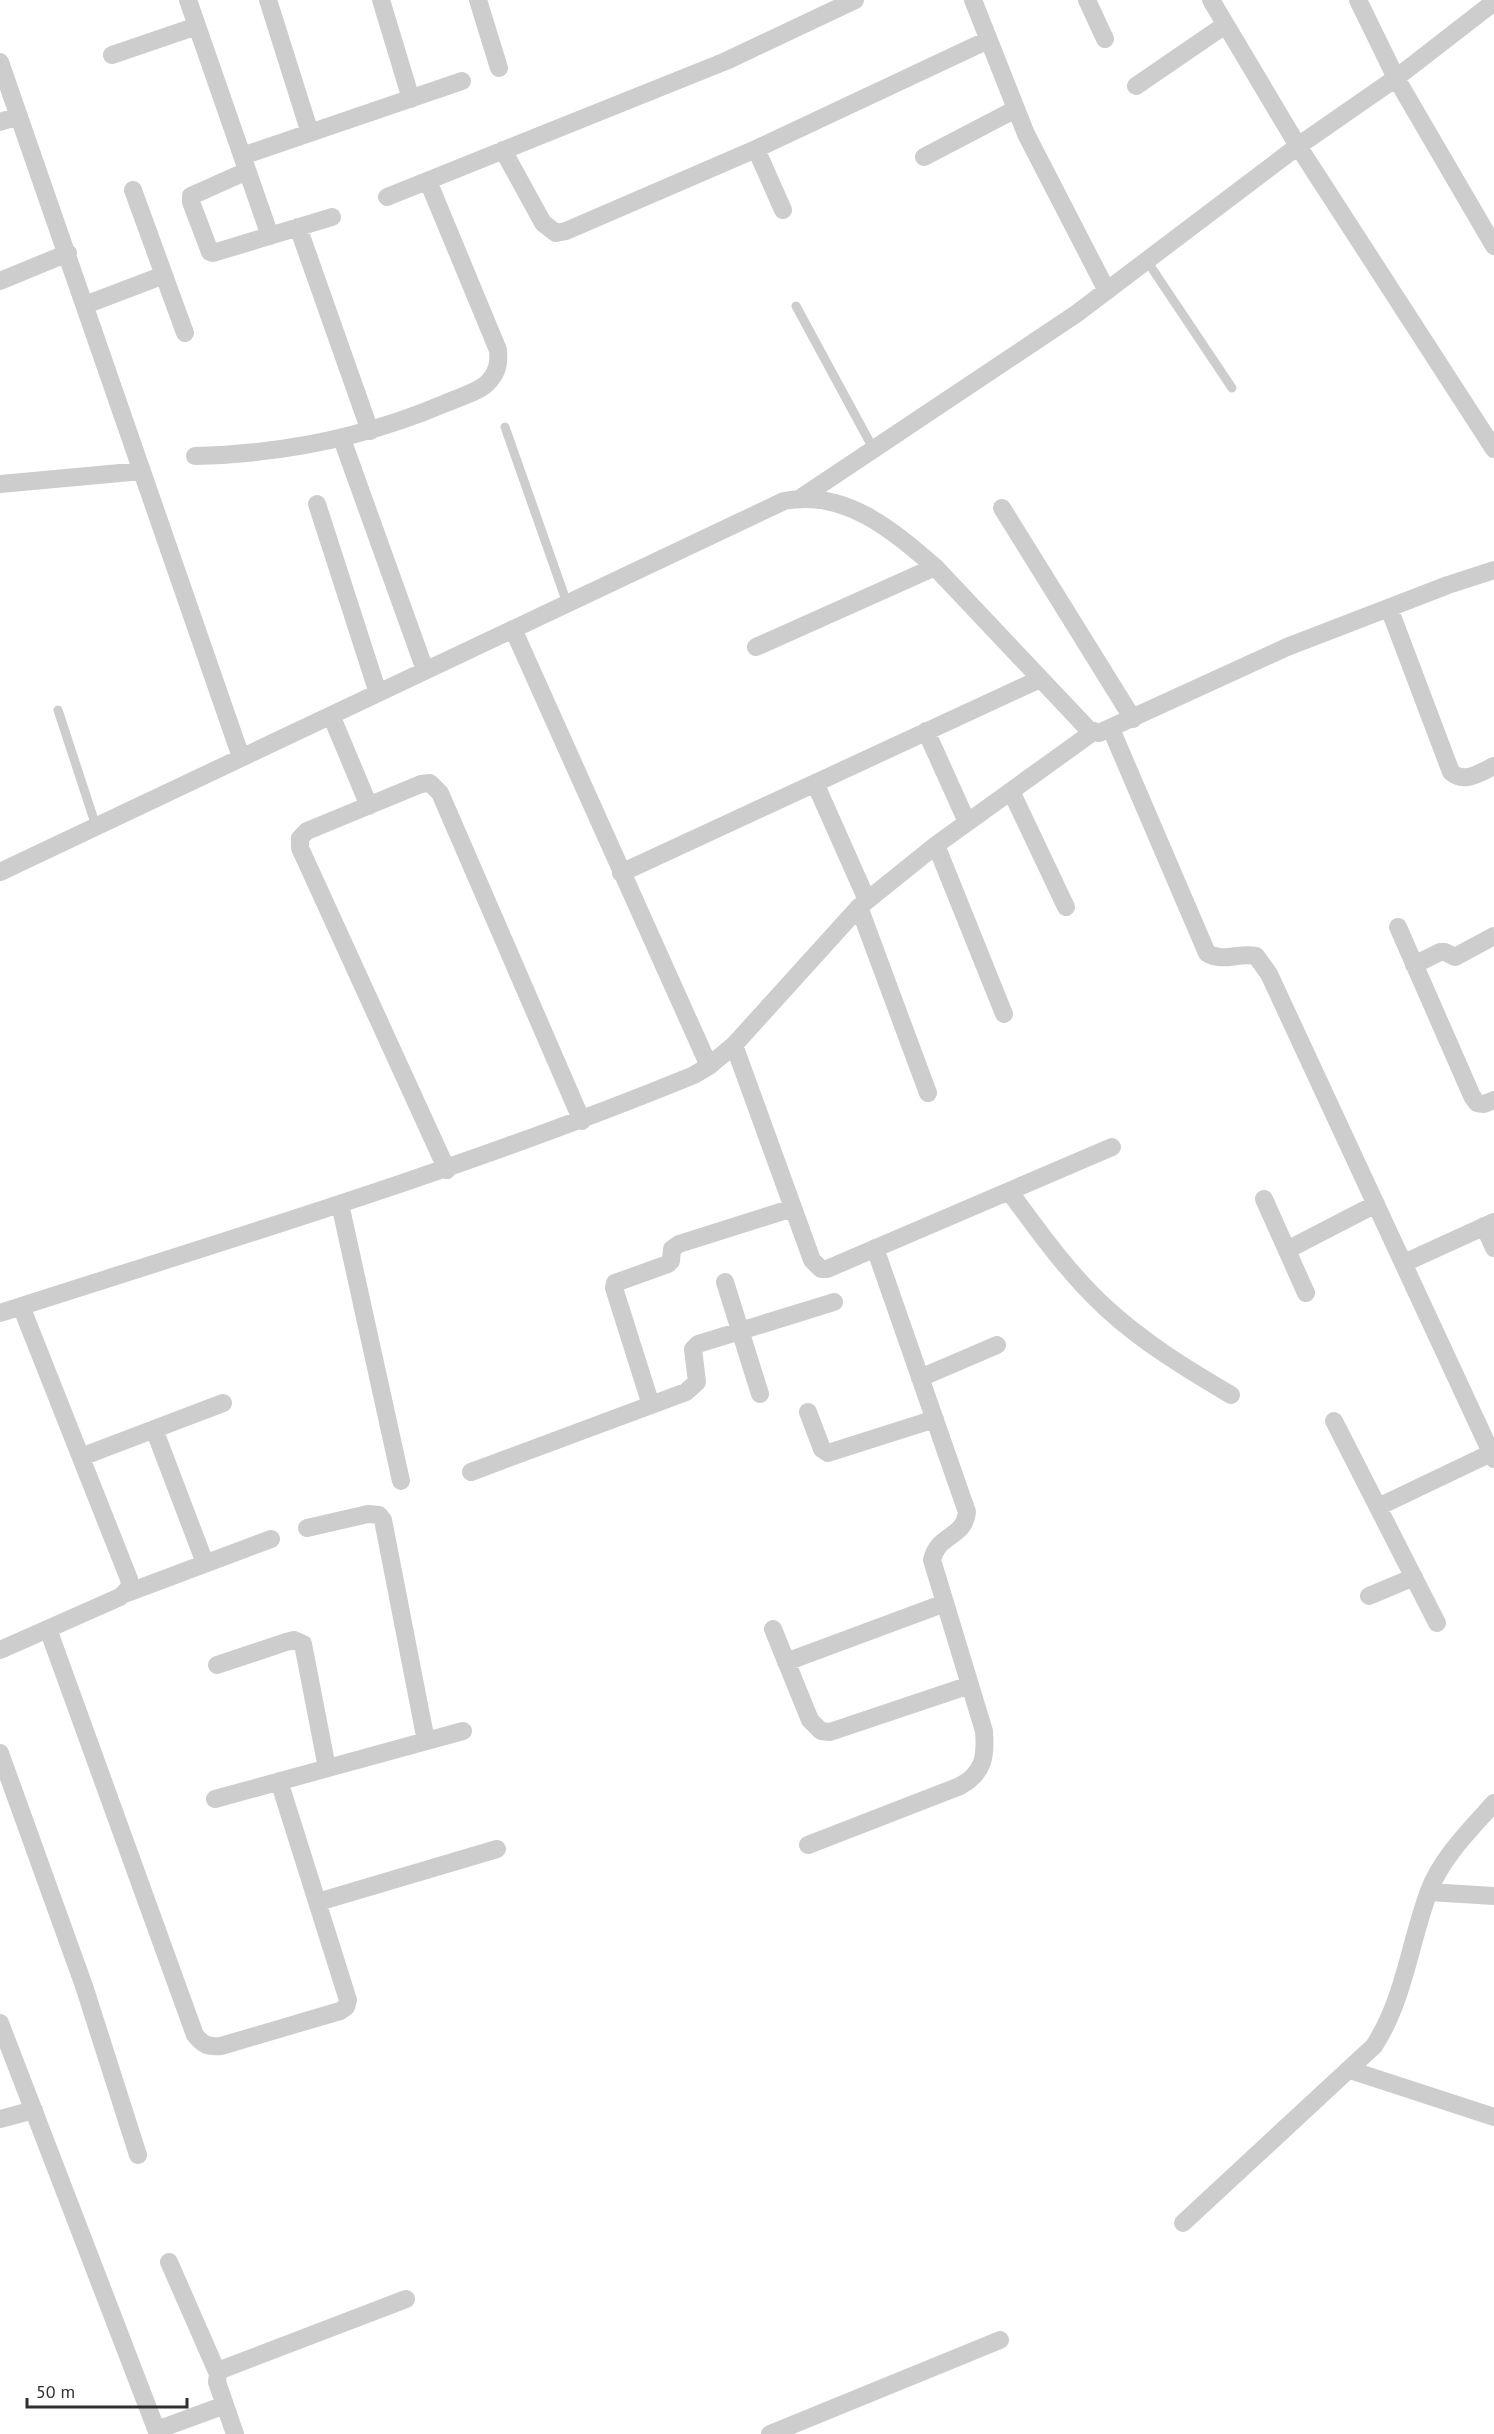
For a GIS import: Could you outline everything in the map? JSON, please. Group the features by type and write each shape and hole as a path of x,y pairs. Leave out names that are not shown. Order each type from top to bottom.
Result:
{"street":[{"path":"188,0 270,236"},
{"path":"268,0 309,133"},
{"path":"381,0 411,99"},
{"path":"478,0 499,68"},
{"path":"387,197 726,61 824,7 855,0"},
{"path":"973,0 1026,134 1107,291"},
{"path":"1087,0 1105,39"},
{"path":"1211,0 1298,146 1494,449"},
{"path":"1358,0 1396,78 1494,246"},
{"path":"802,497 1107,291 1298,146 1396,78 1493,5"},
{"path":"1136,86 1225,25"},
{"path":"112,55 197,26"},
{"path":"503,150 543,223 556,233 756,149 988,40"},
{"path":"0,62 241,757"},
{"path":"332,217 213,253 191,202 193,194 245,164 309,133 462,81"},
{"path":"924,156 1016,109"},
{"path":"0,122 19,116"},
{"path":"756,149 783,210"},
{"path":"195,456 245,455 294,449 370,432 473,391 489,382 499,363 498,350 428,181"},
{"path":"133,190 185,333"},
{"path":"298,227 370,432"},
{"path":"0,281 68,253"},
{"path":"86,305 164,275"},
{"path":"342,439 425,670"},
{"path":"0,484 142,471"},
{"path":"0,872 784,501 802,497 826,499 854,509 881,524 935,567 1088,729 1102,730"},
{"path":"317,504 378,693"},
{"path":"1002,508 1133,719"},
{"path":"756,647 935,567"},
{"path":"0,1313 447,1170 582,1121 694,1076 734,1045 863,903 967,822 1102,730 1133,719 1287,647 1494,570"},
{"path":"1389,608 1451,772 1457,778 1466,779 1494,766"},
{"path":"513,629 709,1066"},
{"path":"621,873 1040,679"},
{"path":"331,715 369,807"},
{"path":"1102,730 1207,952 1215,957 1225,958 1248,954 1256,956 1262,963 1493,1456 1378,1507"},
{"path":"926,731 967,822"},
{"path":"447,1170 300,848 300,838 307,831 421,784 430,783 437,786 582,1121"},
{"path":"815,783 863,903 928,1093"},
{"path":"1011,791 1066,907"},
{"path":"936,845 1004,1014"},
{"path":"1398,927 1472,1096 1477,1103 1484,1104 1494,1100"},
{"path":"1414,965 1440,952 1455,957 1494,936"},
{"path":"734,1045 815,1266 827,1269 1112,1147"},
{"path":"1009,1191 1054,1253 1106,1308 1166,1356 1231,1395"},
{"path":"1264,1199 1306,1293"},
{"path":"340,1204 401,1481"},
{"path":"1287,1250 1376,1204"},
{"path":"651,1405 614,1288 615,1283 668,1264 671,1261 672,1250 679,1244 793,1208"},
{"path":"1404,1263 1489,1224 1494,1248"},
{"path":"808,1845 972,1779 981,1768 986,1753 984,1731 932,1560 934,1550 940,1542 959,1531 966,1522 967,1512 875,1248"},
{"path":"725,1282 760,1394"},
{"path":"471,1472 693,1388 697,1382 693,1349 698,1344 834,1302"},
{"path":"21,1306 129,1579 127,1593"},
{"path":"920,1378 997,1345"},
{"path":"81,1457 223,1403"},
{"path":"808,1412 822,1449 828,1453 935,1419"},
{"path":"1334,1421 1437,1623"},
{"path":"154,1429 205,1563"},
{"path":"307,1528 368,1515 379,1515 383,1520 426,1741"},
{"path":"0,1650 127,1593 271,1539"},
{"path":"1369,1596 1414,1577"},
{"path":"786,1662 945,1603"},
{"path":"48,1629 191,2024 201,2043 208,2047 221,2046 345,2007 347,1989 279,1781"},
{"path":"773,1629 810,1720 821,1731 830,1732 970,1686"},
{"path":"217,1665 294,1640 303,1644 327,1768"},
{"path":"215,1799 463,1731"},
{"path":"0,1753 84,1986 138,2155"},
{"path":"1183,2223 1374,2046 1384,2031 1415,1942 1429,1892 1450,1853 1494,1803"},
{"path":"318,1902 497,1849"},
{"path":"1429,1892 1494,1896"},
{"path":"1,2031 34,2110 158,2432 225,2405"},
{"path":"1350,2070 1494,2117"},
{"path":"0,2119 34,2110"},
{"path":"169,2262 218,2374 217,2382 235,2434"},
{"path":"218,2374 223,2369 406,2299"},
{"path":"770,2434 1000,2340"}],"lane":[{"path":"1147,261 1232,388"},
{"path":"796,306 874,450"},
{"path":"505,427 567,603"},
{"path":"58,710 96,826"}]}
